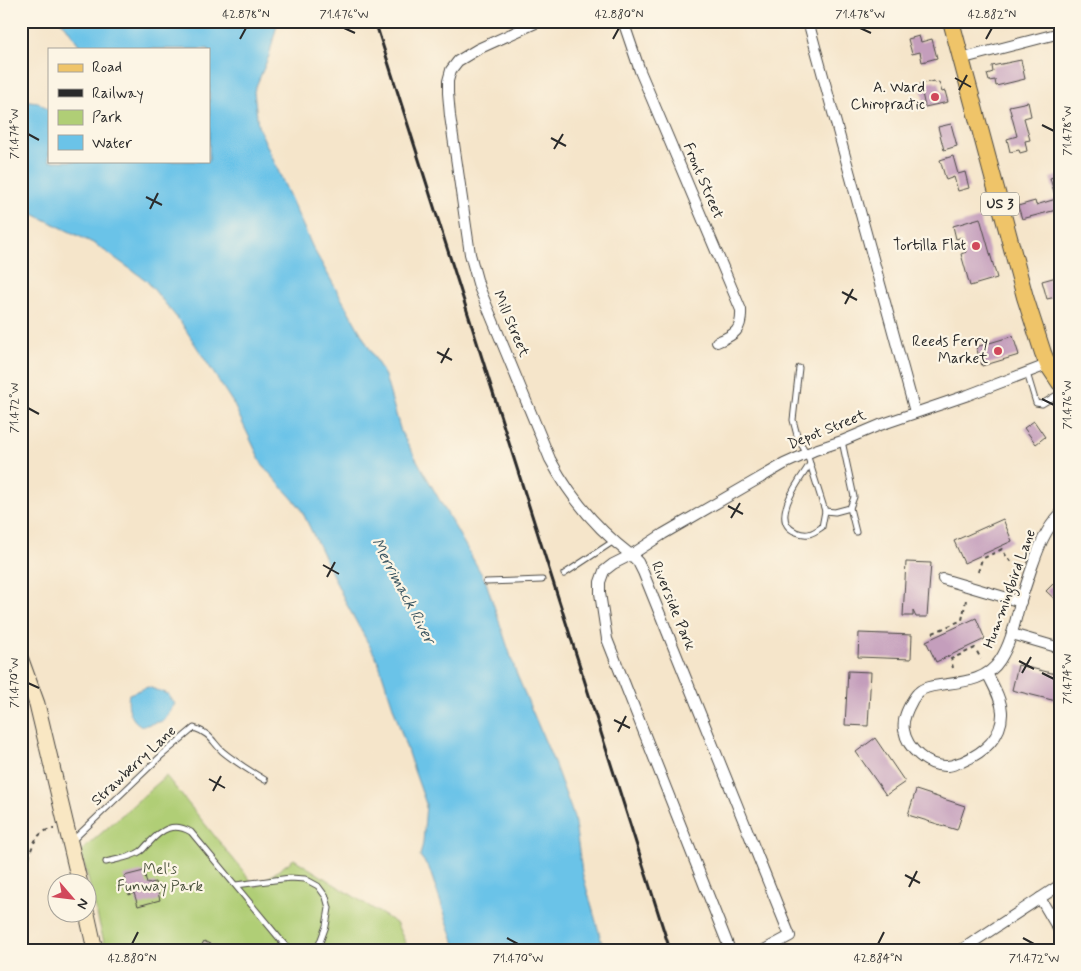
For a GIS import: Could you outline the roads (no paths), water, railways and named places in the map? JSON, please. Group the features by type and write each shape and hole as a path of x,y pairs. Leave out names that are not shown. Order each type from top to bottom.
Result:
{"main road":[{"name":"US 3","path":"950,21 1025,297 1043,353 1054,363 1060,383"},
{"path":"21,660 37,704 78,874"},
{"path":"89,924 95,950"}],"street":[{"name":"Mill Street","path":"540,21 478,49 458,61 451,70 448,81 450,116 470,254 479,288 550,459 561,480 589,516 631,555"},
{"name":"Front Street","path":"623,21 643,79 741,310 739,327 734,334 717,342"},
{"path":"808,21 915,412"},
{"path":"960,59 1060,33"},
{"name":"Depot Street","path":"631,555 663,534 784,464 880,425 1054,363"},
{"name":"Hummingbird Lane","path":"988,673 1002,711 997,734 990,744 971,758 947,766 933,764 924,758 915,750 904,730 904,719 908,710 919,692 927,688 968,682 988,673 1001,660 1012,634 1042,539 1060,514"},
{"name":"Riverside Park","path":"730,950 607,639 600,582 604,571 631,555 644,572 790,936 764,950"},
{"path":"943,579 1021,602"},
{"path":"1012,634 1060,648"},
{"path":"961,950 1060,885"},
{"path":"1040,898 1060,932"}],"lane":[{"path":"799,368 793,420 798,439 807,454 825,511 822,527 812,534 804,534 789,528 784,521 785,509 810,464"},
{"path":"1027,373 1036,403 1042,404 1060,393"},
{"path":"842,441 854,497 850,508 856,532"},
{"path":"825,511 835,512 850,508"},
{"path":"564,574 614,541"},
{"path":"486,582 542,580"},
{"name":"Strawberry Lane","path":"68,836 194,728 211,737 235,761 265,780"},
{"path":"106,862 141,851 160,833 171,827 183,827 191,832 289,950"},
{"path":"236,885 290,878 305,879 318,886 326,897 329,908 326,926 317,950"}],"water":[{"name":"Merrimack River","path":"60,21 278,21 269,56 254,91 258,126 313,248 385,376 401,432 486,582 517,675 553,760 574,817 582,872 604,950 457,950 429,868 420,856 426,804 378,661 347,605 300,507 263,466 233,403 182,324 146,280 95,244 21,208 21,100 38,102 48,109 48,162 210,162 210,48 81,48"},
{"path":"148,687 168,694 175,704 163,721 142,726 131,715 128,697 129,694"}],"railway":[{"path":"375,21 670,950"}],"place":[{"name":"A. Ward Chiropractic","path":"935,97"},
{"name":"Tortilla Flat","path":"976,246"},
{"name":"Reeds Ferry Market","path":"998,351"}],"park label":[{"name":"Mel's Funway Park","path":"160,878"}]}
